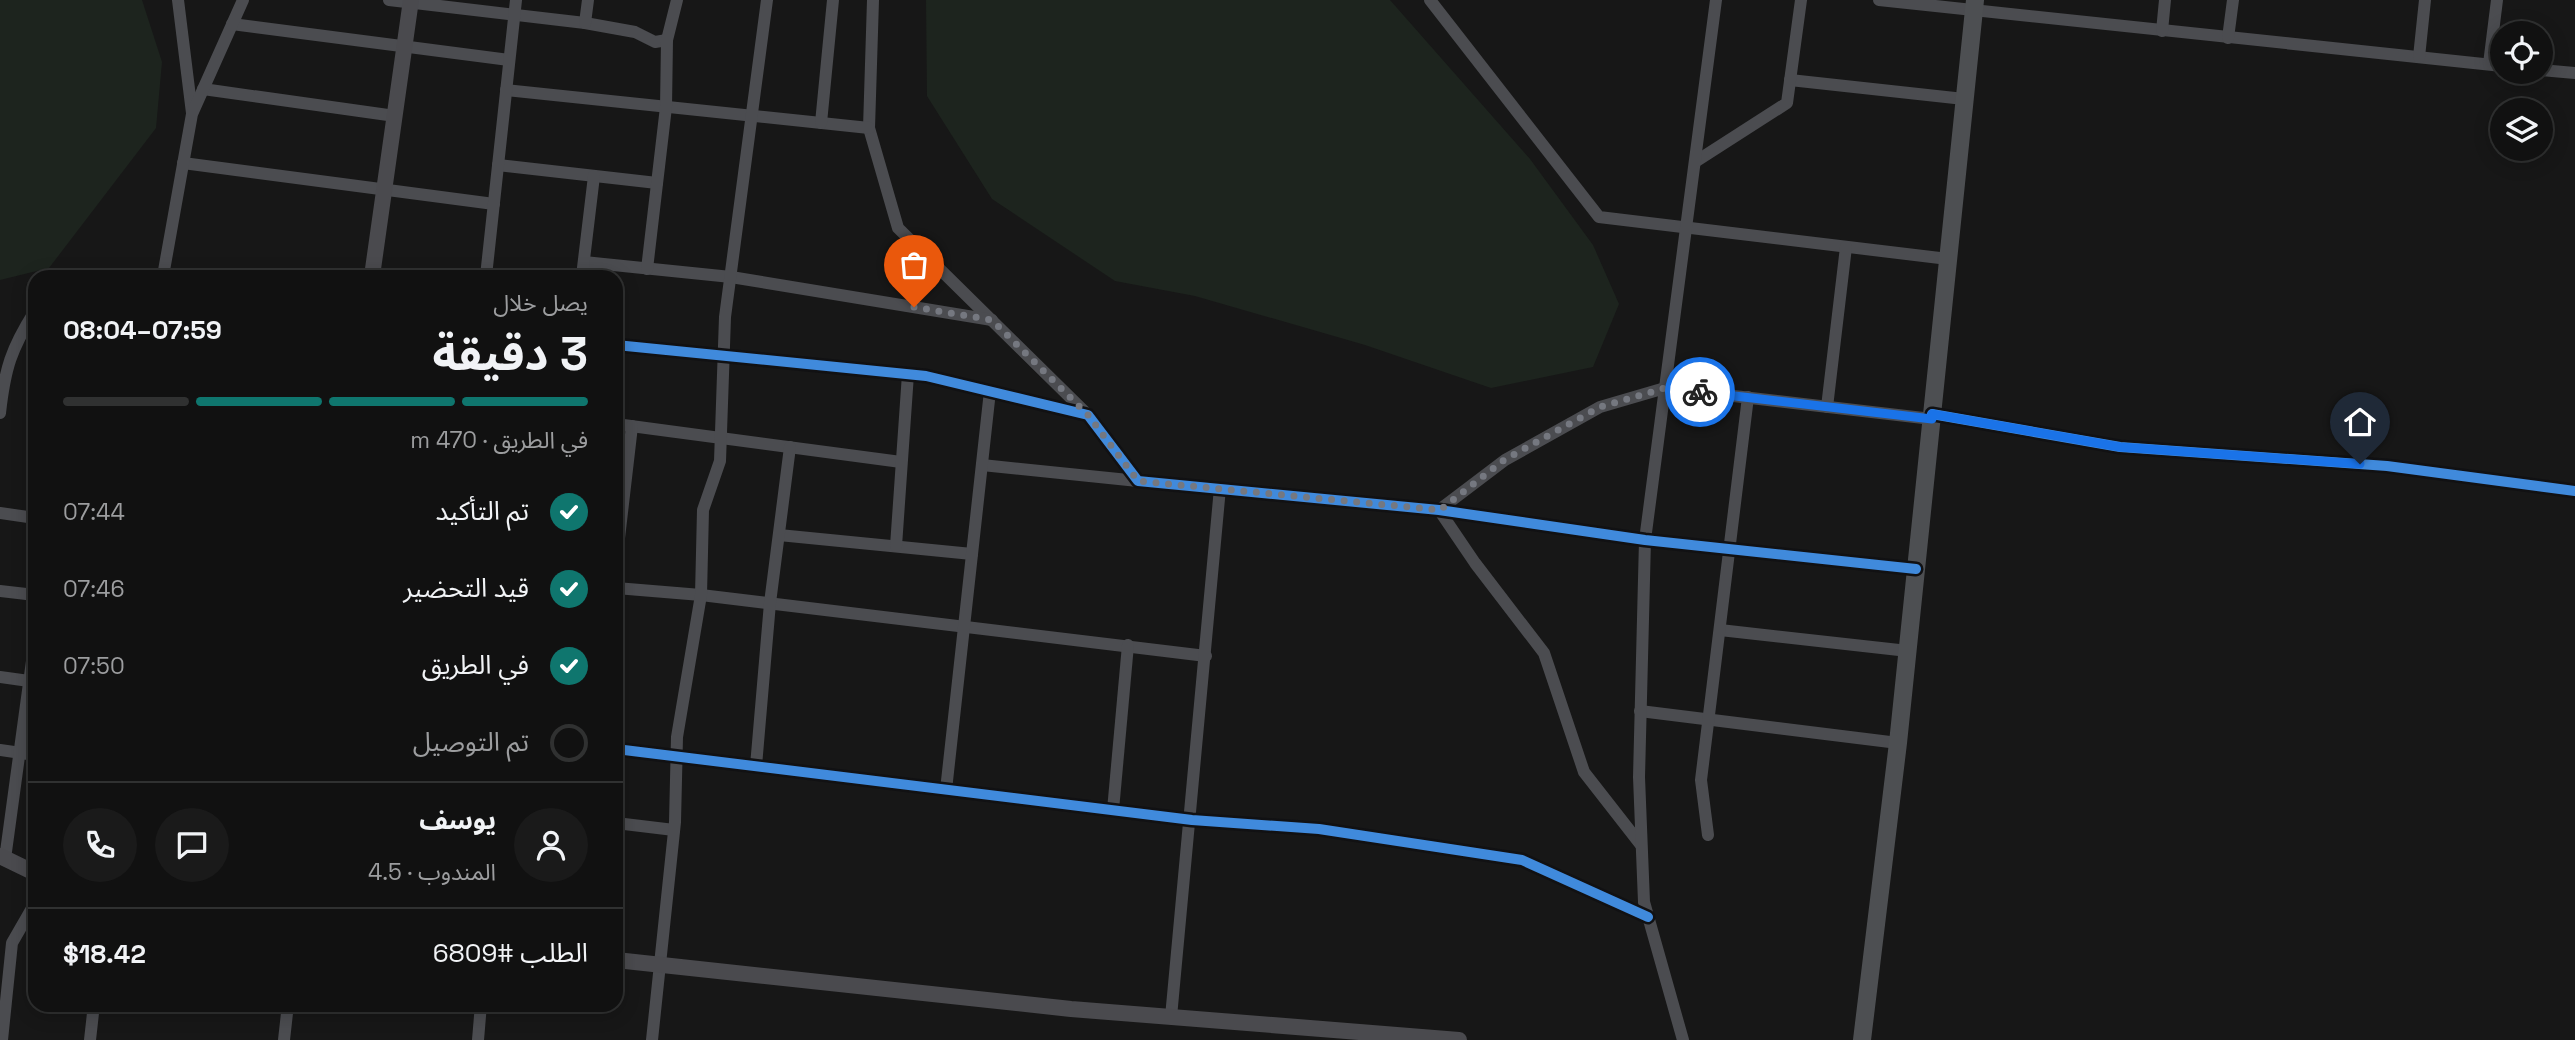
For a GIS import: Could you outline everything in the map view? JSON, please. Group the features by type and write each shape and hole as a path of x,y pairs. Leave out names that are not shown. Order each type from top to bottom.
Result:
{"main road":[{"path":"373,270 411,1"},
{"path":"1862,1040 1898,744 1974,6"},
{"path":"3,858 28,870"},
{"path":"623,961 1171,1017 1459,1040"}],"street":[{"path":"178,0 192,114"},
{"path":"164,270 192,114 243,0"},
{"path":"389,0 585,23 635,32 655,43 667,40"},
{"path":"487,270 516,0"},
{"path":"585,23 588,0"},
{"path":"647,270 666,107 667,40 677,0"},
{"path":"652,1040 674,830 677,757 701,595 703,510 720,461 723,356 731,277 767,0"},
{"path":"821,123 833,0"},
{"path":"873,0 869,128 898,228 1088,415 1138,481"},
{"path":"1430,0 1599,217 1948,259"},
{"path":"1683,1040 1644,902 1639,777 1645,540 1716,0"},
{"path":"1695,162 1787,103 1801,0"},
{"path":"1878,0 1974,6 2162,31 2490,64"},
{"path":"2162,31 2165,0"},
{"path":"2228,38 2233,0"},
{"path":"2419,57 2425,0"},
{"path":"2497,0 2497,21"},
{"path":"232,24 509,60"},
{"path":"2553,71 2575,73"},
{"path":"1790,80 1964,100"},
{"path":"203,89 395,116"},
{"path":"506,90 869,128"},
{"path":"183,163 494,204"},
{"path":"498,165 657,183"},
{"path":"583,270 594,176"},
{"path":"1827,407 1846,247"},
{"path":"584,262 731,277 992,320"},
{"path":"0,413 3,367 28,322"},
{"path":"623,346 908,374 1088,415"},
{"path":"896,546 908,374"},
{"path":"1440,510 1504,460 1600,407 1665,388 1932,416 2120,447 2387,466 2575,491"},
{"path":"946,790 990,391"},
{"path":"1708,835 1701,780 1748,397"},
{"path":"623,425 901,462"},
{"path":"623,504 632,426"},
{"path":"756,766 770,603 790,447"},
{"path":"982,465 1440,510 1645,540 1916,569"},
{"path":"1171,1017 1192,820 1220,488"},
{"path":"1440,510 1475,563 1545,653 1584,772 1642,846"},
{"path":"0,513 28,517"},
{"path":"779,535 972,554"},
{"path":"623,588 964,625 1206,656"},
{"path":"0,591 28,594"},
{"path":"1720,631 1908,651"},
{"path":"1113,810 1128,645"},
{"path":"0,677 28,681"},
{"path":"3,858 28,689"},
{"path":"1640,712 1898,744"},
{"path":"0,750 28,754"},
{"path":"623,750 1192,820 1319,829 1522,860 1648,917"},
{"path":"623,824 674,830"},
{"path":"2,1040 4,990 12,943 28,915"},
{"path":"90,1040 93,1012"},
{"path":"284,1040 287,1012"},
{"path":"478,1040 480,1012"}],"shaded area":[{"path":"0,0 142,0 162,62 156,128 49,268 28,270 28,273 0,280"},
{"path":"926,0 1390,0 1530,159 1593,245 1619,304 1593,367 1491,388 1365,345 1195,296 1115,281 992,199 927,96"}],"cycle path":[{"path":"623,346 926,376 1088,415 1138,481 1439,510 1645,540 1916,569"},
{"path":"1932,414 2120,447 2387,466 2575,491"},
{"path":"623,750 1192,820 1319,829 1522,860 1648,917"}],"way so far":[{"path":"914,307 992,320 1088,415 1138,481 1440,510 1504,460 1600,407 1665,388 1700,392"}],"route":[{"path":"1700,392 1932,419 1932,414 2120,447 2360,464"}]}
